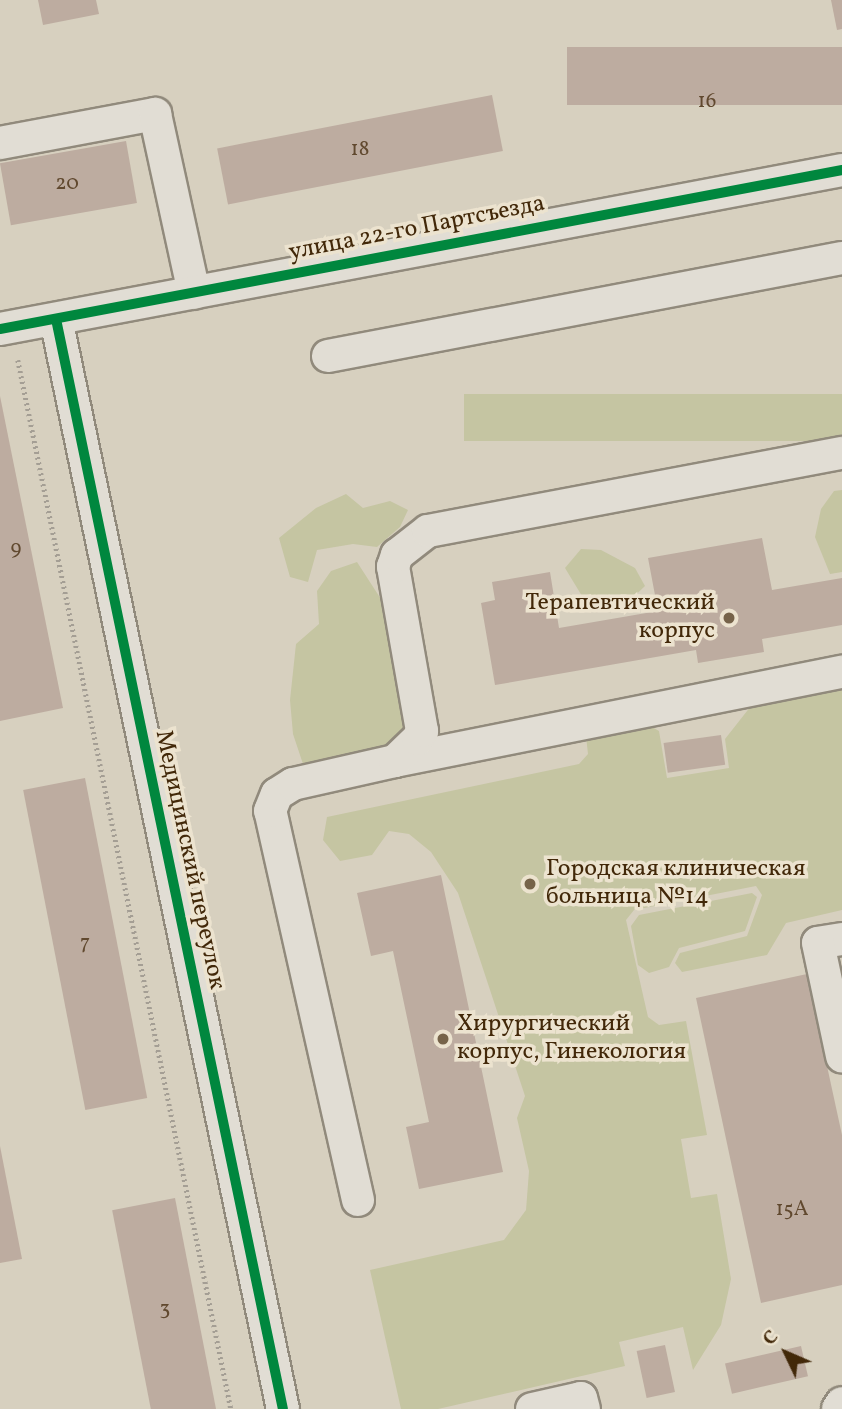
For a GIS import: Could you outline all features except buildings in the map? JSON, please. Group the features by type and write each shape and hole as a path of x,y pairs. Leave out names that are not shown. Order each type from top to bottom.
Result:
{"street":[{"path":"0,143 155,114 194,293"},
{"name":"улица 22-го Партсъезда","path":"0,329 842,170"},
{"path":"328,356 842,258"},
{"name":"Медицинский переулок","path":"56,319 283,1409"},
{"path":"395,761 412,748 422,731 393,567 405,545 416,536 842,453"},
{"path":"358,1200 270,811 277,794 293,784 395,761 842,673"},
{"path":"842,939 818,943 842,1056"},
{"path":"532,1409 581,1398 584,1409"},
{"path":"838,1409 842,1403"}],"path":[{"path":"18,360 231,1409"}],"green space":[{"path":"464,394 842,394 842,441 464,441"},
{"path":"842,490 842,572 830,574 815,537 821,509 834,491"},
{"path":"346,494 363,508 390,501 408,510 400,527 377,547 353,544 317,550 308,582 290,577 279,538 316,508"},
{"path":"581,549 601,550 635,568 645,586 623,607 582,596 565,568"},
{"path":"357,562 388,610 410,719 401,738 377,752 304,767 293,734 290,700 296,644 319,624 317,591 331,571"},
{"path":"842,677 842,910 786,923 767,955 682,972 675,963 680,953 747,936 762,895 756,886 634,910 626,920 648,1017 659,1025 686,1021 707,1135 681,1139 691,1198 717,1194 731,1279 721,1325 693,1370 683,1327 619,1342 625,1366 438,1409 401,1409 370,1270 504,1240 526,1210 529,1171 517,1118 525,1096 458,893 431,852 409,834 389,831 372,855 340,861 323,840 327,817 579,764 588,754 586,736 638,719 659,731 667,778 729,768 725,739 762,692"},
{"path":"752,893 757,897 745,931 679,948 669,967 649,973 638,965 631,926 639,915"}],"cycle path":[{"path":"0,329 842,170"},
{"path":"56,319 283,1409"}],"place":[{"name":"Терапевтический корпус","path":"729,618"},
{"name":"Городская клиническая больница №14","path":"530,884"},
{"name":"Хирургический корпус, Гинекология","path":"443,1039"}]}
